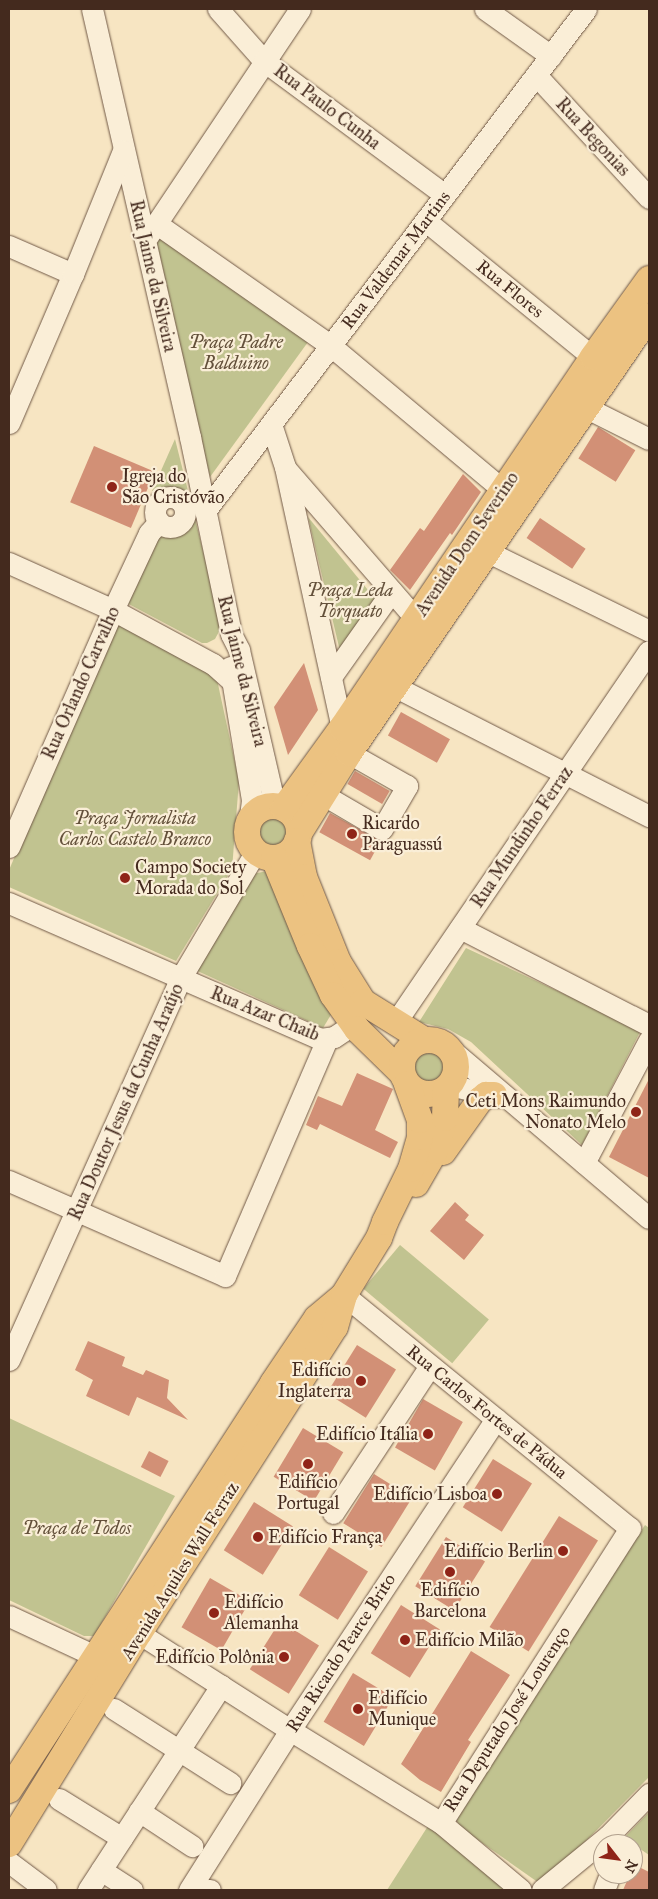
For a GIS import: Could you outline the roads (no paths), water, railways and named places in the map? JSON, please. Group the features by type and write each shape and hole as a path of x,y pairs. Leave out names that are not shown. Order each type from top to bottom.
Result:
{"main road":[{"name":"Avenida Dom Severino","path":"298,837 325,789 346,741 386,682 486,551 576,403 594,357 649,279"},
{"name":"Avenida Dom Severino","path":"386,682 416,619 503,490 649,316"},
{"name":"Avenida Dom Severino","path":"279,807 346,741"},
{"path":"279,807 296,818 304,877 338,962 363,1002 395,1024 424,1040 442,1042 449,1048 456,1062 456,1071 448,1088 428,1095 420,1093 357,1029 324,977 265,854 248,836 249,825 258,811 279,807"},
{"path":"265,854 288,853 298,837"},
{"path":"405,1078 402,1062 408,1049 424,1040"},
{"name":"Avenida Aquiles Wall Ferraz","path":"379,1238 384,1222 411,1169 420,1137 417,1108 405,1078"},
{"name":"Avenida Aquiles Wall Ferraz","path":"9,1844 139,1633 334,1327 344,1295 379,1238 391,1226 435,1151 445,1118 448,1088"},
{"path":"412,1192 446,1150 480,1100 486,1095 504,1100"},
{"name":"Avenida Aquiles Wall Ferraz","path":"9,1790 118,1619 317,1318 344,1295"}],"street":[{"name":"Rua Jaime da Silveira","path":"92,9 123,152 151,232 230,634 240,650 279,807"},
{"name":"Rua Paulo Cunha","path":"218,9 264,61 445,196"},
{"path":"300,9 151,232 331,346 503,490"},
{"path":"484,9 551,56"},
{"name":"Rua Valdemar Martins","path":"205,511 586,9"},
{"name":"Rua Begonias","path":"536,76 649,198"},
{"path":"9,423 74,274 123,152"},
{"name":"Rua Flores","path":"426,221 594,357"},
{"path":"9,246 74,274"},
{"path":"576,403 649,439"},
{"path":"271,424 285,467 346,741 407,786 382,829 325,789"},
{"path":"285,467 416,619"},
{"name":"Rua Orlando Carvalho","path":"9,847 113,610 149,533 158,522"},
{"path":"486,551 649,631"},
{"path":"9,564 113,610 213,664 231,680"},
{"path":"331,677 392,591"},
{"path":"196,655 212,656 222,649 230,634"},
{"path":"230,634 231,680 252,800 249,825"},
{"name":"Rua Mundinho Ferraz","path":"395,1024 649,651"},
{"path":"386,682 649,816"},
{"name":"Rua Doutor Jesus da Cunha Araújo","path":"9,1360 78,1210 180,979 265,854"},
{"name":"Rua Azar Chaib","path":"9,903 320,1039 327,1040 346,1028 357,1029"},
{"path":"460,928 649,1025"},
{"path":"9,1181 225,1276 327,1040"},
{"path":"584,1163 649,1040"},
{"path":"449,1048 502,1091 504,1100"},
{"path":"448,1088 504,1100 584,1163 649,1218"},
{"name":"Rua Carlos Fortes de Pádua","path":"344,1295 428,1369 496,1419 630,1528"},
{"path":"333,1513 428,1369"},
{"name":"Rua Ricardo Pearce Brito","path":"190,1890 290,1730 496,1419"},
{"name":"Rua Deputado José Lourenço","path":"521,1890 441,1823 630,1528"},
{"path":"9,1616 95,1656"},
{"path":"118,1619 217,1692 290,1730 441,1823"},
{"path":"88,1890 217,1692"},
{"path":"114,1709 230,1783"},
{"path":"542,1890 608,1836 649,1794"},
{"path":"59,1799 122,1838"},
{"path":"139,1811 192,1846"},
{"path":"9,1862 46,1890"},
{"path":"101,1870 132,1890"}],"place":[{"name":"Igreja do São Cristóvão","path":"112,487"},
{"name":"Ricardo Paraguassú","path":"352,834"},
{"name":"Campo Society Morada do Sol","path":"125,878"},
{"name":"Ceti Mons Raimundo Nonato Melo","path":"636,1112"},
{"name":"Edifício Inglaterra","path":"361,1381"},
{"name":"Edifício Itália","path":"428,1434"},
{"name":"Edifício Portugal","path":"308,1464"},
{"name":"Edifício Lisboa","path":"497,1494"},
{"name":"Edifício França","path":"258,1537"},
{"name":"Edifício Berlin","path":"563,1551"},
{"name":"Edifício Barcelona","path":"450,1572"},
{"name":"Edifício Alemanha","path":"214,1613"},
{"name":"Edifício Milão","path":"405,1640"},
{"name":"Edifício Polônia","path":"284,1657"},
{"name":"Edifício Munique","path":"358,1709"}],"park label":[{"name":"Praça Padre Balduino","path":"236,353"},
{"name":"Praça Leda Torquato","path":"350,601"},
{"name":"Praça Jornalista Carlos Castelo Branco","path":"135,830"},
{"name":"Praça de Todos","path":"77,1528"}]}
